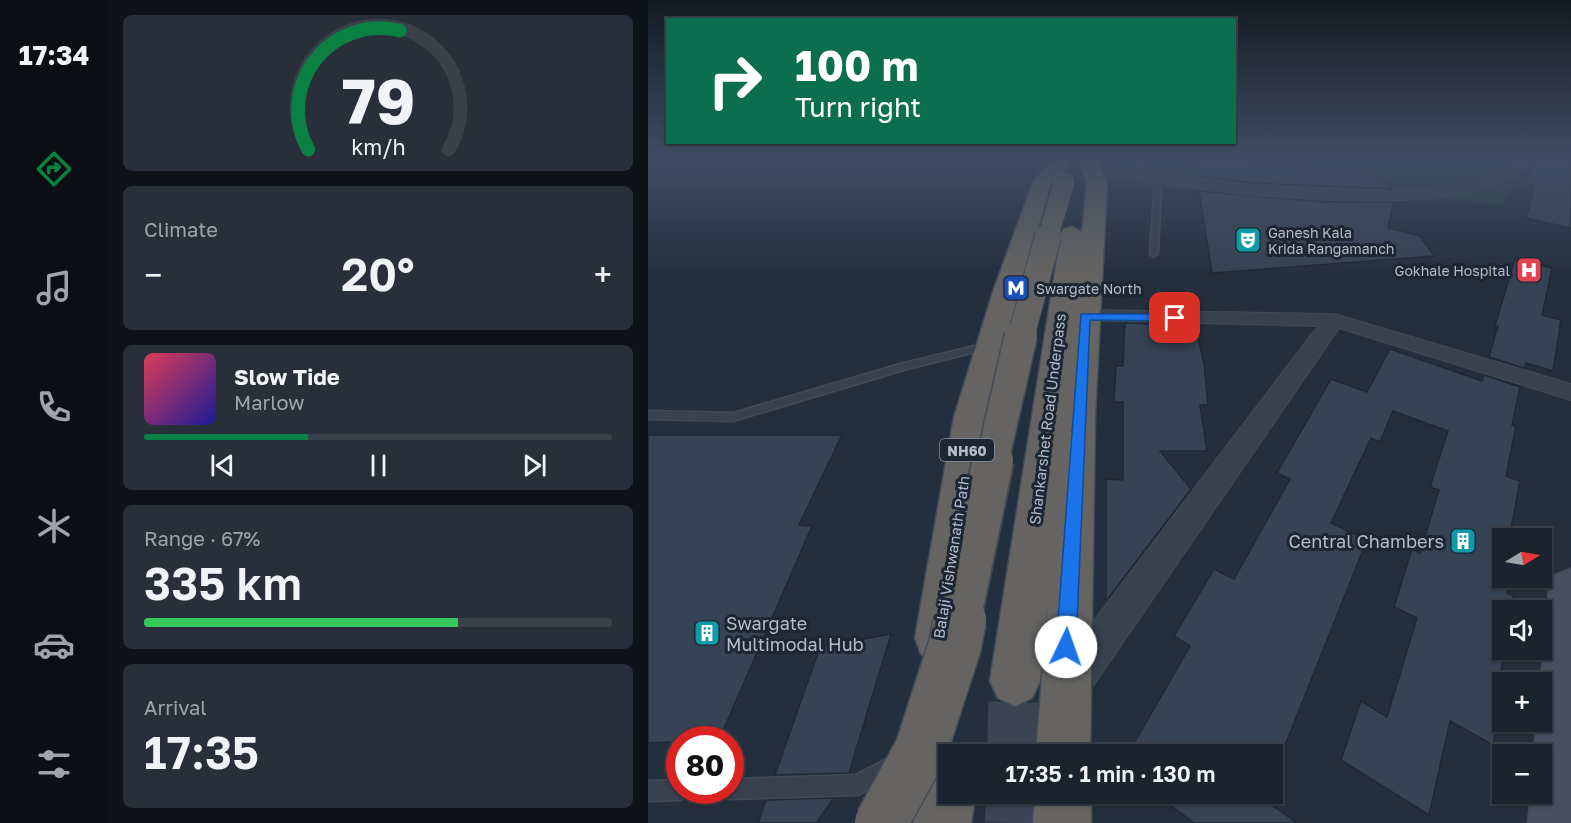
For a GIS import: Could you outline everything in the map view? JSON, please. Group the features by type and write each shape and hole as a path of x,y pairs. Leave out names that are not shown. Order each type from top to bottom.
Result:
{"highway":[{"name":"Balaji Vishwanath Path","path":"870,823 928,758 932,675 971,417 1037,197"},
{"path":"881,823 921,750 955,645 1001,420 1031,295 1065,197"},
{"name":"Shankarshet Road Underpass","path":"1016,681 1073,197"},
{"path":"1063,744 1085,316 1096,197"},
{"path":"942,823 946,804"},
{"path":"1062,804 1062,823"}],"main road":[{"path":"1557,823 1571,589"}],"street":[{"path":"1085,316 1334,320 1571,392"},
{"path":"1064,693 1334,320"}],"lane":[{"path":"1153,197 1154,254"},
{"path":"648,415 733,417 904,366 991,345"},
{"path":"744,789 858,785 928,758"},
{"path":"648,791 666,790"}],"green space":[{"path":"1368,197 1506,197 1503,205"}],"building":[{"path":"1200,197 1394,202 1388,228 1420,236 1434,256 1212,273"},
{"path":"1532,197 1571,197 1571,228 1526,218"},
{"path":"1515,259 1552,268 1542,315 1561,320 1553,371 1526,363 1524,368 1489,357 1498,326 1495,326"},
{"path":"1125,323 1195,325 1204,363 1208,405 1200,405 1207,451 1160,451 1191,489 1106,601 1106,479 1123,480 1123,402 1114,402 1116,366 1123,366"},
{"path":"1390,349 1482,381 1484,375 1520,387 1512,425 1516,426 1506,476 1520,481 1511,528 1492,528 1492,588 1508,588 1507,593 1513,596 1512,600 1492,600 1492,660 1502,660 1501,672 1492,672 1492,732 1495,732 1493,744 1450,721 1429,815 1341,760 1361,701 1387,717 1417,618 1394,607 1412,549 1420,553 1439,490 1430,487 1448,431 1393,411 1380,442 1371,438 1331,523 1367,540 1283,750 1283,744 1134,744 1190,646 1174,636 1214,569 1234,579 1290,479 1277,473 1331,379 1367,392"},
{"name":"Swargate Multimodal Hub","path":"648,435 842,435 799,525 812,526 725,726 666,726 666,742 648,743"},
{"path":"891,634 849,773 775,775 820,647"},
{"path":"834,798 816,823 758,823 766,800"},
{"path":"1169,804 1270,804 1297,823 1194,823"}],"tunnel":[{"path":"1013,744 1015,681"},
{"path":"1011,823 1012,804"}],"place":[{"name":"Ganesh Kala Krida Rangamanch","path":"1248,240"},
{"name":"Gokhale Hospital","path":"1529,270"},
{"name":"Swargate North","path":"1016,288"},
{"name":"Central Chambers","path":"1463,541"},
{"name":"Swargate Multimodal Hub","path":"707,633"}],"route":[{"path":"1066,647 1085,316 1175,318"}]}
